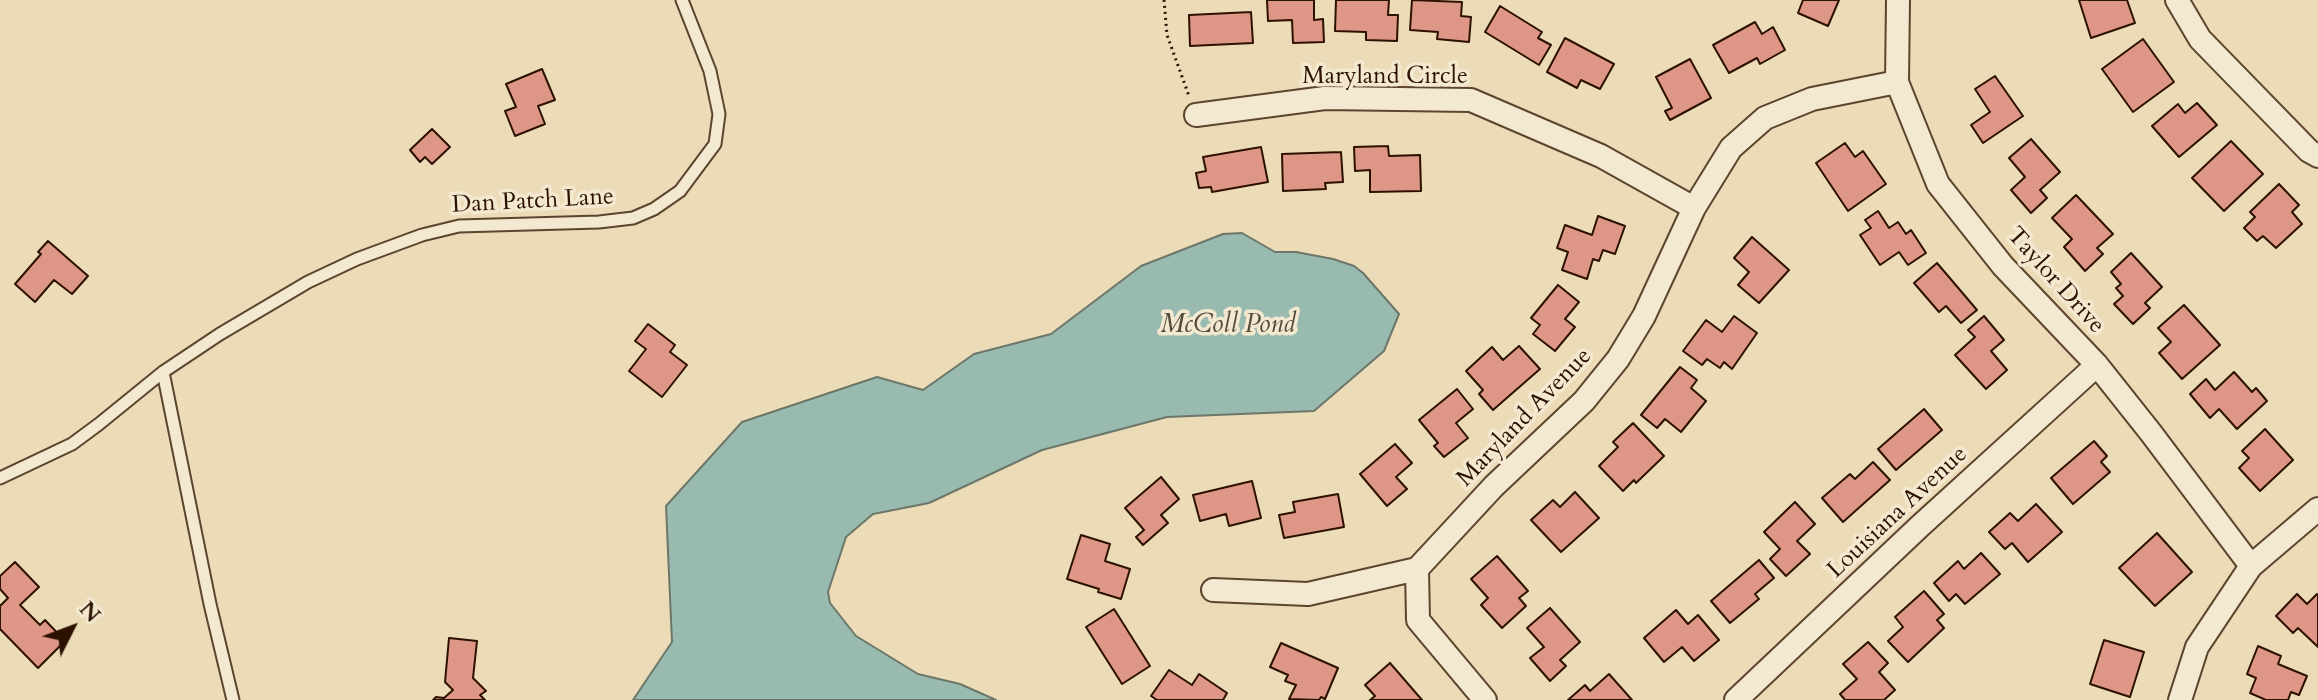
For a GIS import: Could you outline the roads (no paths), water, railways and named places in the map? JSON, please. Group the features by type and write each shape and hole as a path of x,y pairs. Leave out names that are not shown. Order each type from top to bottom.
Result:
{"street":[{"name":"Taylor Drive","path":"1898,0 1897,82 1938,184 2003,266 2097,365 2251,566"},
{"path":"2177,0 2200,39 2309,151 2318,156"},
{"name":"Maryland Avenue","path":"1417,569 1494,486 1584,401 1618,359 1644,316 1694,208 1731,148 1765,118 1812,99 1897,82"},
{"name":"Maryland Circle","path":"1196,115 1325,98 1471,100 1601,156 1694,208"},
{"name":"Louisiana Avenue","path":"1736,700 2097,365"},
{"path":"2180,700 2197,647 2251,566 2318,509"},
{"path":"1213,590 1308,594 1417,569 1418,620 1485,700"}],"lane":[{"name":"Dan Patch Lane","path":"0,478 72,444 163,372 220,334 308,282 357,259 459,226 599,222 633,218 654,209 680,191 715,144 719,114 710,71 682,0"},
{"path":"163,372 210,604 233,700"}],"water":[{"name":"McColl Pond","path":"1242,233 1275,252 1296,252 1354,266 1399,314 1384,351 1314,411 1167,417 1042,450 929,503 873,514 846,537 828,592 830,603 856,636 918,674 960,684 996,700 633,700 672,642 666,506 742,422 877,377 923,390 974,354 1051,334 1141,266 1223,234"}]}
